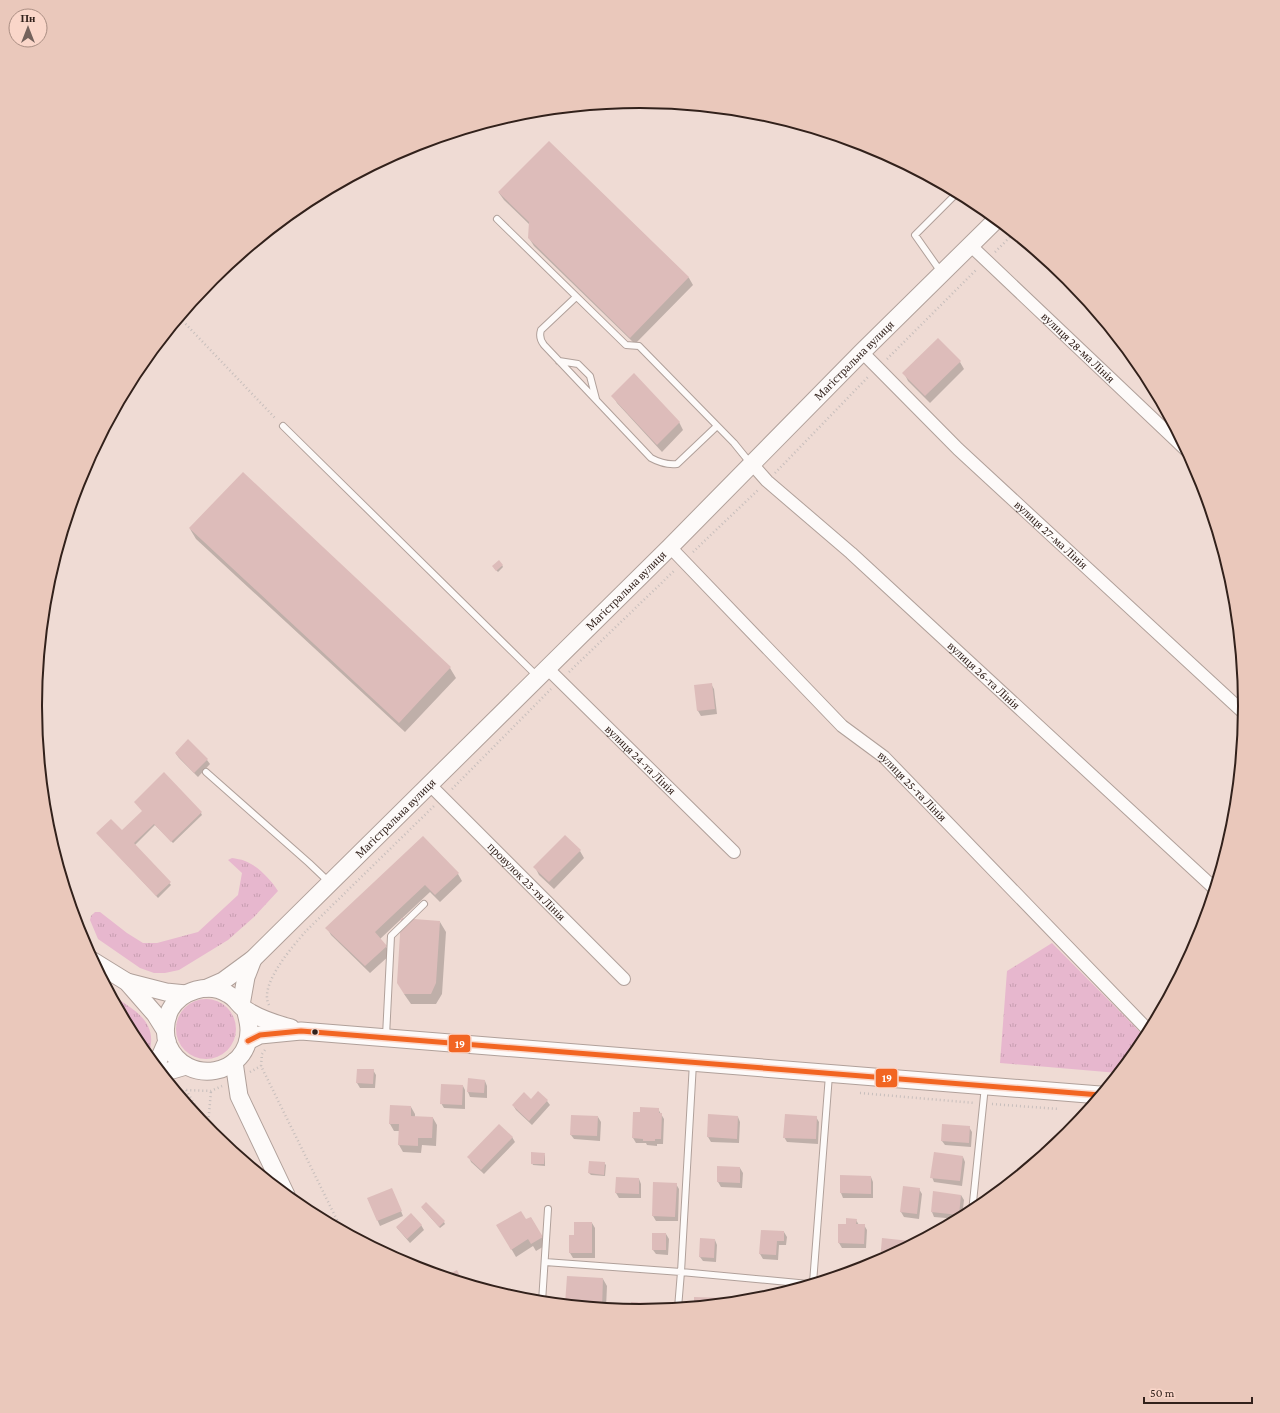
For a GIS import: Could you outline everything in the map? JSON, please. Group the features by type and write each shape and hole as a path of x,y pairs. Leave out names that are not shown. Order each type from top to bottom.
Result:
{"main road":[{"name":"Магістральна вулиця","path":"207,988 223,981 253,959 670,547 862,352 992,224"},
{"path":"102,967 127,982 156,1014 166,1035 171,1051 177,1060 186,1066 199,1071 213,1072 234,1062 240,1056 248,1041 249,1030 243,1007 246,977 253,959"},
{"path":"127,982 166,992 186,994"},
{"path":"158,1060 166,1035 166,1019 171,1009 177,1001 186,994 207,988 228,994 243,1007 260,1018 301,1030 1095,1095"},
{"path":"248,1041 260,1035 301,1030"},
{"path":"234,1062 239,1096 281,1185"},
{"path":"167,1072 186,1066"},
{"path":"213,1072 239,1096"}],"street":[{"name":"вулиця 28-ма Лінія","path":"970,245 1174,439"},
{"name":"вулиця 27-ма Лінія","path":"862,352 958,449 1238,707"},
{"name":"вулиця 26-та Лінія","path":"752,464 767,481 851,553 1210,885"},
{"name":"вулиця 25-та Лінія","path":"670,547 842,726 884,757 1145,1027"},
{"name":"вулиця 24-та Лінія","path":"542,672 560,680 734,852"},
{"name":"провулок 23-тя Лінія","path":"429,784 624,979"}],"lane":[{"path":"942,273 915,235 953,198"},
{"path":"497,219 626,346 639,346 734,443 752,464"},
{"path":"576,297 541,330 540,340 651,458 660,463 669,465 677,464 717,426"},
{"path":"559,361 578,364 590,376 597,401"},
{"path":"283,426 542,672"},
{"path":"206,772 330,883"},
{"path":"386,1037 391,936 424,904"},
{"path":"679,1303 682,1272 693,1062"},
{"path":"813,1279 829,1072"},
{"path":"973,1203 985,1086"},
{"path":"542,1296 548,1209"},
{"path":"545,1262 682,1272 798,1283"}],"path":[{"path":"272,1009 268,1002 267,993 273,976 291,948 306,931 443,798 560,680 767,481 878,368 1010,237"},
{"path":"183,321 283,426"},
{"path":"261,1066 338,1222"},
{"path":"185,1090 211,1091 208,1120"},
{"path":"185,1090 197,1108"}],"green space":[{"path":"232,858 243,860 255,866 272,882 278,891 254,917 228,940 179,970 165,973 154,973 140,968 98,939 90,920 91,916 95,912 100,912 127,933 143,943 157,943 198,932 238,895 242,873 228,860"},
{"path":"1052,943 1141,1033 1113,1073 1000,1063 1007,971"},
{"path":"200,999 212,999 223,1004 231,1012 236,1023 234,1041 223,1054 212,1059 200,1059 189,1054 181,1046 176,1035 176,1023 181,1012 189,1004"},
{"path":"120,1000 144,1019 151,1035 150,1049"}],"building":[{"path":"549,141 689,277 630,338 528,238 529,222 498,192"},
{"path":"938,338 961,361 925,396 902,373"},
{"path":"634,373 680,422 657,445 611,396"},
{"path":"243,472 451,667 399,723 189,528"},
{"path":"499,560 503,565 496,571 492,566"},
{"path":"712,683 715,709 697,711 694,685"},
{"path":"188,739 208,759 194,773 175,753"},
{"path":"164,772 202,812 171,842 154,824 134,843 171,882 156,896 96,833 111,819 122,830 142,811 134,802"},
{"path":"565,835 581,850 549,882 533,867"},
{"path":"423,836 459,873 435,895 425,885 375,932 387,946 365,966 325,928"},
{"path":"401,918 440,921 436,983 431,994 404,994 397,983"},
{"path":"357,1069 374,1069 373,1084 356,1083"},
{"path":"468,1078 485,1080 484,1093 467,1092"},
{"path":"441,1084 463,1085 462,1105 440,1104"},
{"path":"538,1091 548,1100 529,1121 512,1105 524,1092 531,1099"},
{"path":"390,1105 411,1106 411,1116 433,1117 432,1138 418,1138 418,1146 398,1145 399,1124 389,1124"},
{"path":"640,1107 659,1108 659,1113 662,1113 661,1139 655,1139 655,1141 643,1141 643,1139 632,1138 633,1112 640,1112"},
{"path":"708,1114 738,1116 737,1139 707,1137"},
{"path":"785,1114 817,1116 816,1139 783,1138"},
{"path":"571,1115 598,1116 597,1136 570,1135"},
{"path":"499,1124 513,1137 481,1170 467,1157"},
{"path":"942,1124 970,1126 969,1143 941,1141"},
{"path":"531,1152 545,1153 544,1164 531,1164"},
{"path":"934,1152 963,1156 960,1181 930,1178"},
{"path":"589,1161 605,1162 604,1175 588,1173"},
{"path":"717,1166 740,1167 740,1183 717,1182"},
{"path":"840,1175 871,1176 871,1194 840,1193"},
{"path":"616,1177 639,1178 639,1194 615,1193"},
{"path":"653,1182 677,1183 675,1217 652,1216"},
{"path":"903,1186 920,1188 917,1214 900,1212"},
{"path":"392,1188 402,1211 377,1221 367,1198"},
{"path":"933,1191 961,1195 959,1212 955,1215 931,1212"},
{"path":"426,1202 445,1221 439,1227 421,1207"},
{"path":"521,1211 526,1219 531,1217 543,1237 531,1244 528,1239 511,1250 496,1225"},
{"path":"411,1213 422,1225 407,1239 396,1227"},
{"path":"846,1218 857,1219 856,1224 865,1224 864,1244 838,1243 838,1224 846,1224"},
{"path":"574,1222 592,1222 592,1253 569,1253 569,1235 574,1235"},
{"path":"761,1230 784,1231 784,1241 777,1241 776,1255 759,1254"},
{"path":"652,1233 666,1233 666,1250 652,1250"},
{"path":"700,1238 715,1239 714,1258 699,1257"},
{"path":"882,1238 908,1241 904,1243 881,1254"},
{"path":"457,1270 460,1277 450,1274"},
{"path":"567,1276 603,1278 602,1303 565,1299"},
{"path":"694,1297 723,1298 718,1299 694,1301"},
{"path":"631,1302 660,1303 660,1303 631,1304"}],"transit line":[{"name":"19","path":"248,1041 260,1035 301,1031 1095,1095"}]}
